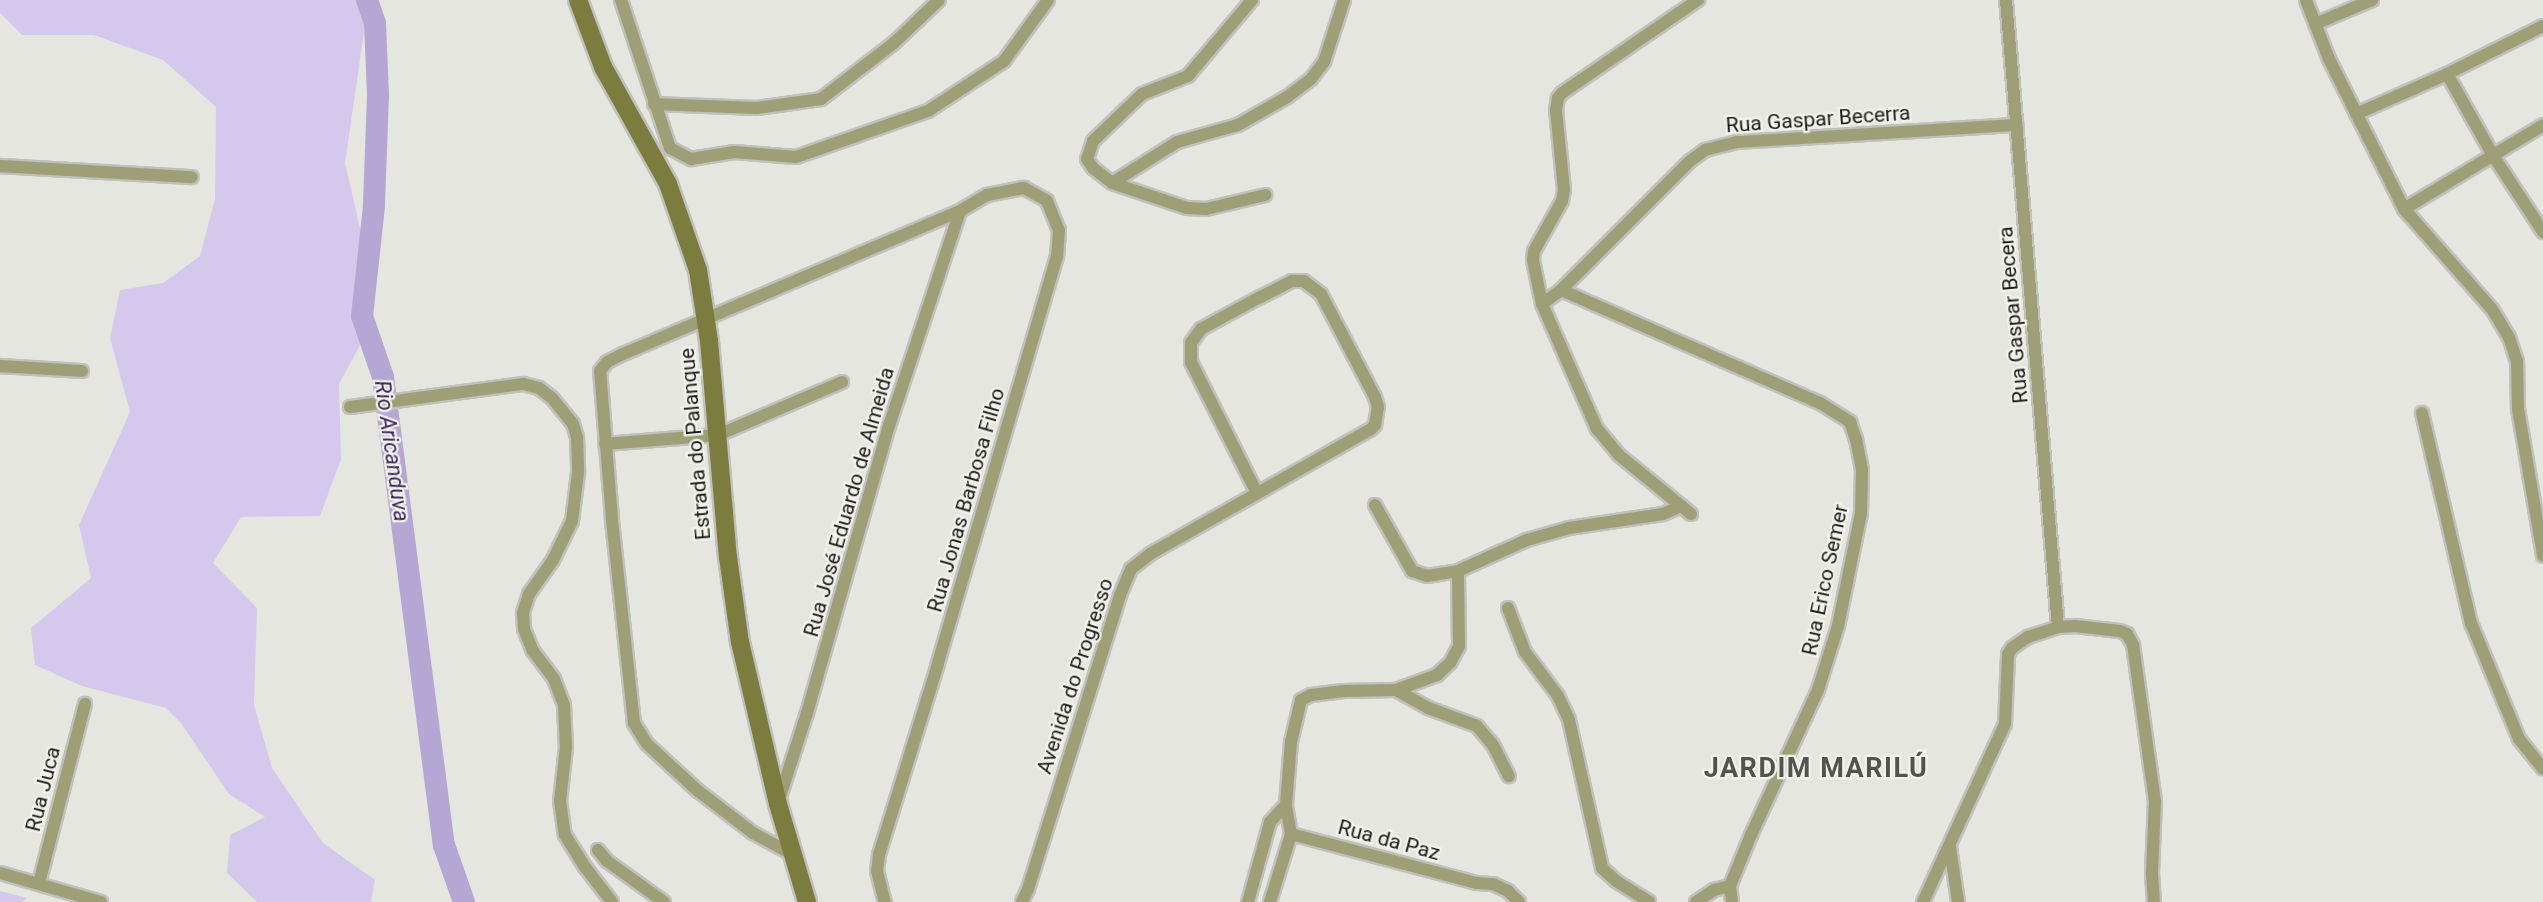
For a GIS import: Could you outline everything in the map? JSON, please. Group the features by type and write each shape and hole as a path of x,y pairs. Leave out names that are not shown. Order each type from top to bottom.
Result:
{"street":[{"name":"Estrada do Palanque","path":"578,0 603,67 671,194 698,270 706,317 728,557 740,642 790,853 807,902"},
{"path":"621,0 670,148 692,159 734,152 796,158 928,111 1004,62 1048,0"},
{"path":"654,104 757,108 821,99 894,43 939,0"},
{"path":"1252,0 1188,76 1142,94 1093,141 1087,159 1093,168 1112,183 1187,208 1206,209 1265,195"},
{"path":"1112,183 1177,142 1238,125 1287,97 1311,79 1324,62 1344,0"},
{"path":"1375,505 1412,571 1427,576 1458,571 1527,540 1606,520 1686,510 1619,455 1597,429 1542,304 1533,260 1534,251 1562,201 1564,190 1556,110 1558,98 1562,93 1698,0"},
{"name":"Rua Gaspar Becera","path":"2006,0 2044,435 2058,627"},
{"path":"2306,0 2328,59 2404,209 2492,309 2509,337 2517,360 2518,409 2543,556"},
{"path":"2315,24 2372,0"},
{"path":"2356,114 2447,74 2543,26"},
{"path":"2447,74 2494,157 2540,226"},
{"name":"Rua Gaspar Becerra","path":"1542,304 1561,290 1690,161 1705,150 1719,144 2016,125"},
{"path":"2404,209 2494,157 2543,125"},
{"path":"0,166 192,177"},
{"name":"Rua Jonas Barbosa Filho","path":"605,444 600,378 602,367 623,354 960,211 987,195 1014,188 1024,188 1037,193 1047,201 1059,230 1057,255 938,664 879,855 877,871 885,902"},
{"name":"Rua José Eduardo de Almeida","path":"778,804 807,712 889,426 960,211"},
{"name":"Avenida do Progresso","path":"1022,902 1120,595 1131,569 1150,554 1371,429 1378,416 1375,397 1321,294 1304,281 1292,281 1201,329 1191,343 1191,362 1257,493"},
{"name":"Rua Erico Semer","path":"1561,290 1820,403 1850,423 1856,439 1862,469 1861,513 1852,563 1828,663 1730,886"},
{"path":"0,366 82,371"},
{"path":"790,853 730,817 647,744 638,732 631,714 605,444 718,435 842,382"},
{"path":"350,407 523,384 539,388 552,398 573,424 577,437 578,473 572,521 553,560 529,594 523,613 524,629 533,651 554,679 564,705 566,747 560,801 565,836 612,902"},
{"path":"2422,413 2471,623 2519,739 2543,769"},
{"path":"1270,902 1291,834 1286,805 1299,704 1304,697 1344,691 1396,690 1437,675 1456,655 1461,634 1458,571"},
{"path":"1508,608 1525,652 1558,696 1569,720 1602,868 1616,881 1649,902"},
{"path":"1923,902 1950,848 2005,724 2008,654 2019,642 2058,627 2096,627 2120,630 2127,634 2133,645 2155,801 2152,874 2154,902"},
{"path":"1396,690 1428,708 1477,726 1494,745 1509,776"},
{"name":"Rua Juca","path":"39,883 85,704"},
{"path":"1248,902 1270,822 1286,805"},
{"name":"Rua da Paz","path":"1291,834 1500,887 1519,902"},
{"path":"1950,848 1958,902"},
{"path":"598,850 607,861 664,902"},
{"path":"0,873 101,902"},
{"path":"1696,902 1714,890 1730,886 1732,902"}],"shaded area":[{"path":"0,0 365,0 367,11 345,163 364,245 365,336 339,384 341,459 320,516 241,517 213,563 257,608 254,705 272,768 323,843 375,880 371,902 257,902 227,873 230,835 265,817 229,794 181,723 166,708 82,686 35,665 31,628 91,578 79,525 130,412 110,338 120,290 163,283 200,256 215,199 216,107 163,60 94,35 22,35 0,13"},
{"path":"0,891 27,898 22,902 0,902"}],"waterway":[{"name":"Rio Aricanduva","path":"367,0 375,23 378,95 374,206 362,316 383,377 444,845 464,902"}],"district":[{"name":"JARDIM MARILÚ","path":"1816,769"}]}
